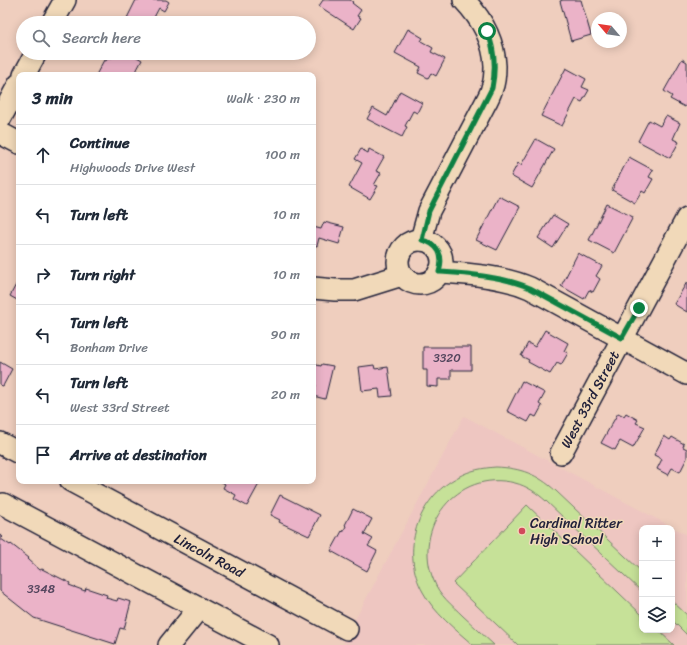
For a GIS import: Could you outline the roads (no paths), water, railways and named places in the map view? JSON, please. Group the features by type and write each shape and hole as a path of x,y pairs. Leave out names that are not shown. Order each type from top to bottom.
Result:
{"street":[{"path":"56,16 64,0"},
{"path":"422,240 429,211 486,102 492,88 495,75 494,56 490,37 480,19 464,0"},
{"path":"26,72 32,60"},
{"path":"0,119 16,90"},
{"path":"0,133 16,141"},
{"name":"West 33rd Street","path":"562,453 687,218"},
{"path":"414,240 428,242 439,251 441,265 439,272 428,282 421,284 408,280 402,276 399,269 399,255 402,248 414,240"},
{"path":"439,272 469,274 495,278 530,288 687,374"},
{"path":"316,288 354,290 402,276"},
{"path":"0,443 16,451"},
{"name":"Lincoln Road","path":"77,484 347,629"},
{"path":"3,504 268,645"},
{"path":"169,645 199,608"}],"place":[{"name":"Cardinal Ritter High School","path":"522,531"}]}
